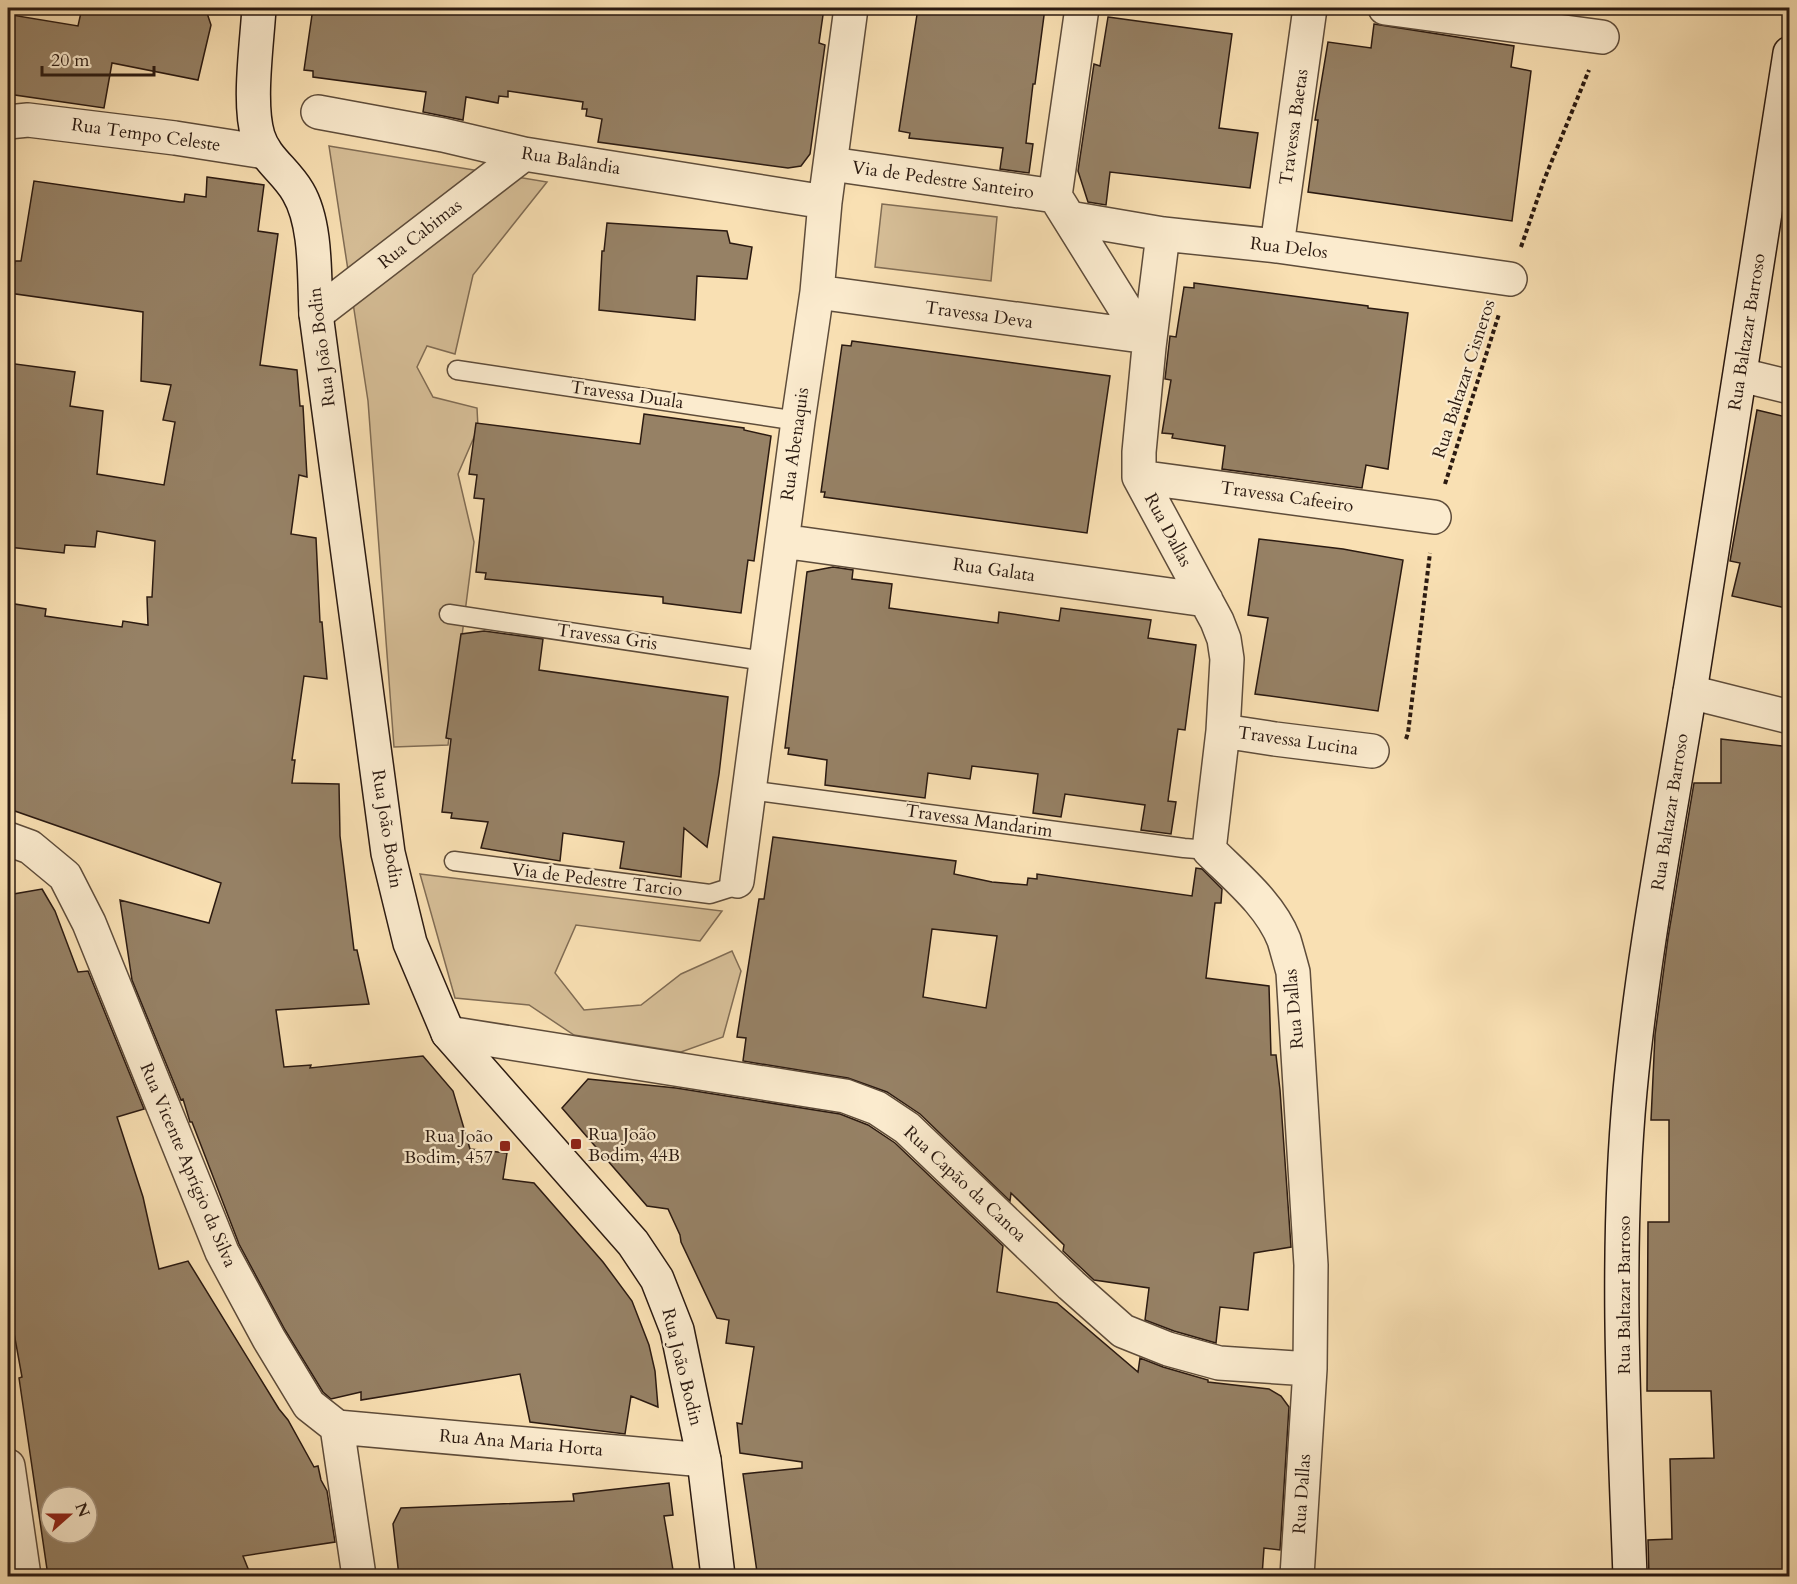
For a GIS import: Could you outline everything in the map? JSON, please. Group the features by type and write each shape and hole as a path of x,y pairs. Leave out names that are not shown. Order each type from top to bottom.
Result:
{"street":[{"name":"Rua João Bodin","path":"259,8 253,114 258,136 265,152 293,184 305,205 312,240 316,314 388,852 410,943 448,1034 633,1242 657,1279 677,1330 704,1460 718,1576"},
{"name":"Rua Abenaquis","path":"737,881 798,421 818,292 825,202 851,8"},
{"path":"1082,8 1062,207 1145,342"},
{"name":"Travessa Baetas","path":"1277,246 1310,8"},
{"path":"1385,8 1602,38"},
{"name":"Rua Baltazar Barroso","path":"1630,1576 1623,1213 1630,1094 1642,979 1741,375 1782,151 1790,53"},
{"name":"Rua Balândia","path":"318,112 443,135 524,154 825,202"},
{"name":"Rua Tempo Celeste","path":"18,121 175,138 265,152"},
{"name":"Rua Cabimas","path":"316,314 524,154"},
{"name":"Via de Pedestre Santeiro","path":"831,164 1062,207"},
{"name":"Rua Delos","path":"1062,207 1163,234 1277,246 1510,279"},
{"name":"Rua Dallas","path":"1163,234 1145,342 1139,477 1206,600 1224,639 1227,659 1223,731 1209,850 1253,894 1271,916 1283,939 1293,972 1311,1265 1310,1369 1297,1576"},
{"name":"Travessa Deva","path":"818,292 1145,342"},
{"path":"1741,375 1790,387"},
{"name":"Travessa Cafeeiro","path":"1139,477 1434,517"},
{"name":"Rua Galata","path":"782,541 1206,600"},
{"path":"1690,692 1790,717"},
{"name":"Travessa Lucina","path":"1223,731 1372,751"},
{"name":"Rua Vicente Aprígio da Silva","path":"8,839 30,847 65,876 89,923 222,1252 268,1339 309,1405 338,1427"},
{"name":"Rua Capão da Canoa","path":"448,1034 845,1096 877,1108 907,1128 1071,1285 1123,1331 1168,1349 1219,1363 1310,1369"},
{"path":"338,1427 359,1576"},
{"name":"Rua Ana Maria Horta","path":"338,1427 704,1460"},
{"path":"8,1466 24,1576"}],"lane":[{"name":"Travessa Duala","path":"457,370 798,421"},
{"name":"Travessa Gris","path":"449,614 765,661"},
{"name":"Travessa Mandarim","path":"749,790 1184,849 1209,850"},
{"name":"Via de Pedestre Tarcio","path":"454,861 710,894 729,888 737,881"}],"path":[{"name":"Rua Baltazar Cisneros","path":"1372,751 1387,751 1396,748 1404,742 1408,733 1434,517 1544,180 1602,38"}],"shaded area":[{"path":"329,146 547,182 473,275 455,354 427,346 417,367 433,397 477,408 478,428 458,474 474,542 448,745 394,747 368,401"},
{"path":"882,204 997,217 991,281 875,267"},
{"path":"420,874 722,911 700,941 576,925 555,973 584,1010 641,1005 681,974 732,951 741,971 723,1037 681,1052 574,1035 529,1005 455,998"}],"building":[{"path":"82,8 206,10 211,25 198,80 112,63 104,108 8,94 8,38 12,15 78,26"},
{"path":"313,8 824,8 819,43 825,45 810,154 801,166 788,168 598,142 602,119 586,116 587,109 582,109 583,102 508,91 508,97 499,96 498,103 466,97 463,120 423,112 426,92 313,77 313,71 304,70"},
{"path":"918,8 1045,8 1026,143 1033,144 1029,173 1000,169 1003,148 909,138 910,133 899,131"},
{"path":"1108,17 1232,34 1219,128 1258,133 1250,188 1110,172 1106,205 1088,202 1078,171 1094,64 1100,66"},
{"path":"1374,24 1514,46 1511,67 1531,71 1512,221 1308,192 1318,120 1315,120 1328,42 1371,48"},
{"path":"207,177 264,185 258,231 278,234 260,365 297,370 300,406 303,406 307,477 299,475 291,534 316,538 320,622 322,622 327,679 304,676 292,760 295,760 292,783 339,784 340,836 354,950 357,950 369,1004 276,1010 284,1067 311,1065 310,1068 423,1056 453,1091 470,1149 507,1153 503,1179 534,1183 603,1262 632,1301 649,1345 655,1371 658,1407 631,1396 625,1434 530,1422 520,1374 361,1400 361,1392 331,1399 323,1392 285,1330 239,1244 183,1099 181,1100 132,980 120,900 209,923 221,883 12,810 8,806 8,603 46,609 45,616 122,627 123,621 148,625 147,597 152,597 155,541 97,531 95,547 65,545 64,553 8,547 8,363 75,372 70,406 103,411 97,474 164,485 175,422 163,420 171,385 141,381 143,312 9,293 15,261 21,261 34,181 184,202 185,194 206,197"},
{"path":"607,223 727,231 730,243 752,247 747,279 697,276 695,320 599,310 602,251 604,251"},
{"path":"1194,283 1408,313 1388,469 1366,465 1362,488 1222,469 1225,446 1172,438 1173,434 1162,433 1171,380 1165,379 1170,336 1176,337 1184,287 1194,288"},
{"path":"852,341 1110,376 1087,533 824,497 825,492 821,492 842,345 851,346"},
{"path":"1757,410 1790,418 1790,609 1732,596 1740,563 1730,561"},
{"path":"644,414 744,428 744,430 771,436 754,561 748,560 741,613 663,603 663,597 485,579 486,573 476,572 484,499 474,498 477,475 469,474 476,423 640,444"},
{"path":"1259,539 1343,549 1403,560 1378,711 1255,694 1268,618 1248,615"},
{"path":"833,567 853,570 852,579 892,584 889,608 998,623 999,612 1059,621 1061,608 1151,620 1148,638 1196,645 1185,730 1178,729 1168,801 1176,802 1171,834 1141,830 1145,805 1065,794 1061,817 1033,813 1038,774 972,766 970,779 928,773 925,798 825,785 827,760 788,754 789,748 785,748 807,572"},
{"path":"484,631 543,639 539,670 728,697 707,847 684,828 681,877 620,868 624,842 563,833 560,861 481,848 488,822 451,818 452,813 442,812 451,739 446,738 461,634"},
{"path":"1721,739 1790,747 1790,1052 1785,1052 1785,1120 1790,1120 1790,1576 1649,1576 1648,1540 1672,1539 1670,1459 1714,1458 1711,1391 1647,1391 1648,1222 1669,1222 1669,1120 1651,1120 1655,1035 1668,938 1694,783 1721,783"},
{"path":"773,837 956,861 954,874 992,882 1027,885 1028,878 1037,879 1037,874 1192,896 1196,868 1202,869 1222,889 1221,903 1215,903 1206,978 1269,986 1271,1055 1276,1055 1280,1090 1291,1247 1254,1253 1248,1310 1220,1307 1216,1343 1145,1320 1149,1288 1094,1280 1063,1251 1064,1245 1011,1193 1010,1201 920,1114 887,1092 848,1078 743,1061 746,1038 737,1037 759,899 764,899","holes":["932,929 997,936 986,1008 923,997"]},
{"path":"42,889 55,911 78,972 88,971 144,1109 117,1117 143,1197 159,1269 188,1261 288,1420 314,1467 318,1466 321,1480 327,1491 335,1542 243,1556 251,1576 48,1576 43,1545 99,1545 99,1485 39,1485 39,1515 19,1378 22,1377 8,1300 8,895"},
{"path":"588,1079 676,1088 840,1114 868,1125 895,1143 1003,1246 997,1292 1057,1303 1138,1372 1140,1358 1208,1380 1208,1382 1269,1389 1281,1396 1289,1407 1280,1550 1264,1548 1262,1576 762,1576 762,1572 757,1572 743,1474 802,1468 802,1462 740,1453 737,1423 742,1424 754,1347 726,1343 729,1320 717,1318 668,1209 647,1206 562,1108"},
{"path":"669,1483 673,1515 664,1516 674,1576 516,1576 515,1571 473,1576 399,1576 393,1524 401,1508 574,1501 573,1494"}],"place":[{"name":"Rua João Bodim, 44B","path":"576,1144"},
{"name":"Rua João Bodim, 457","path":"505,1146"}]}
